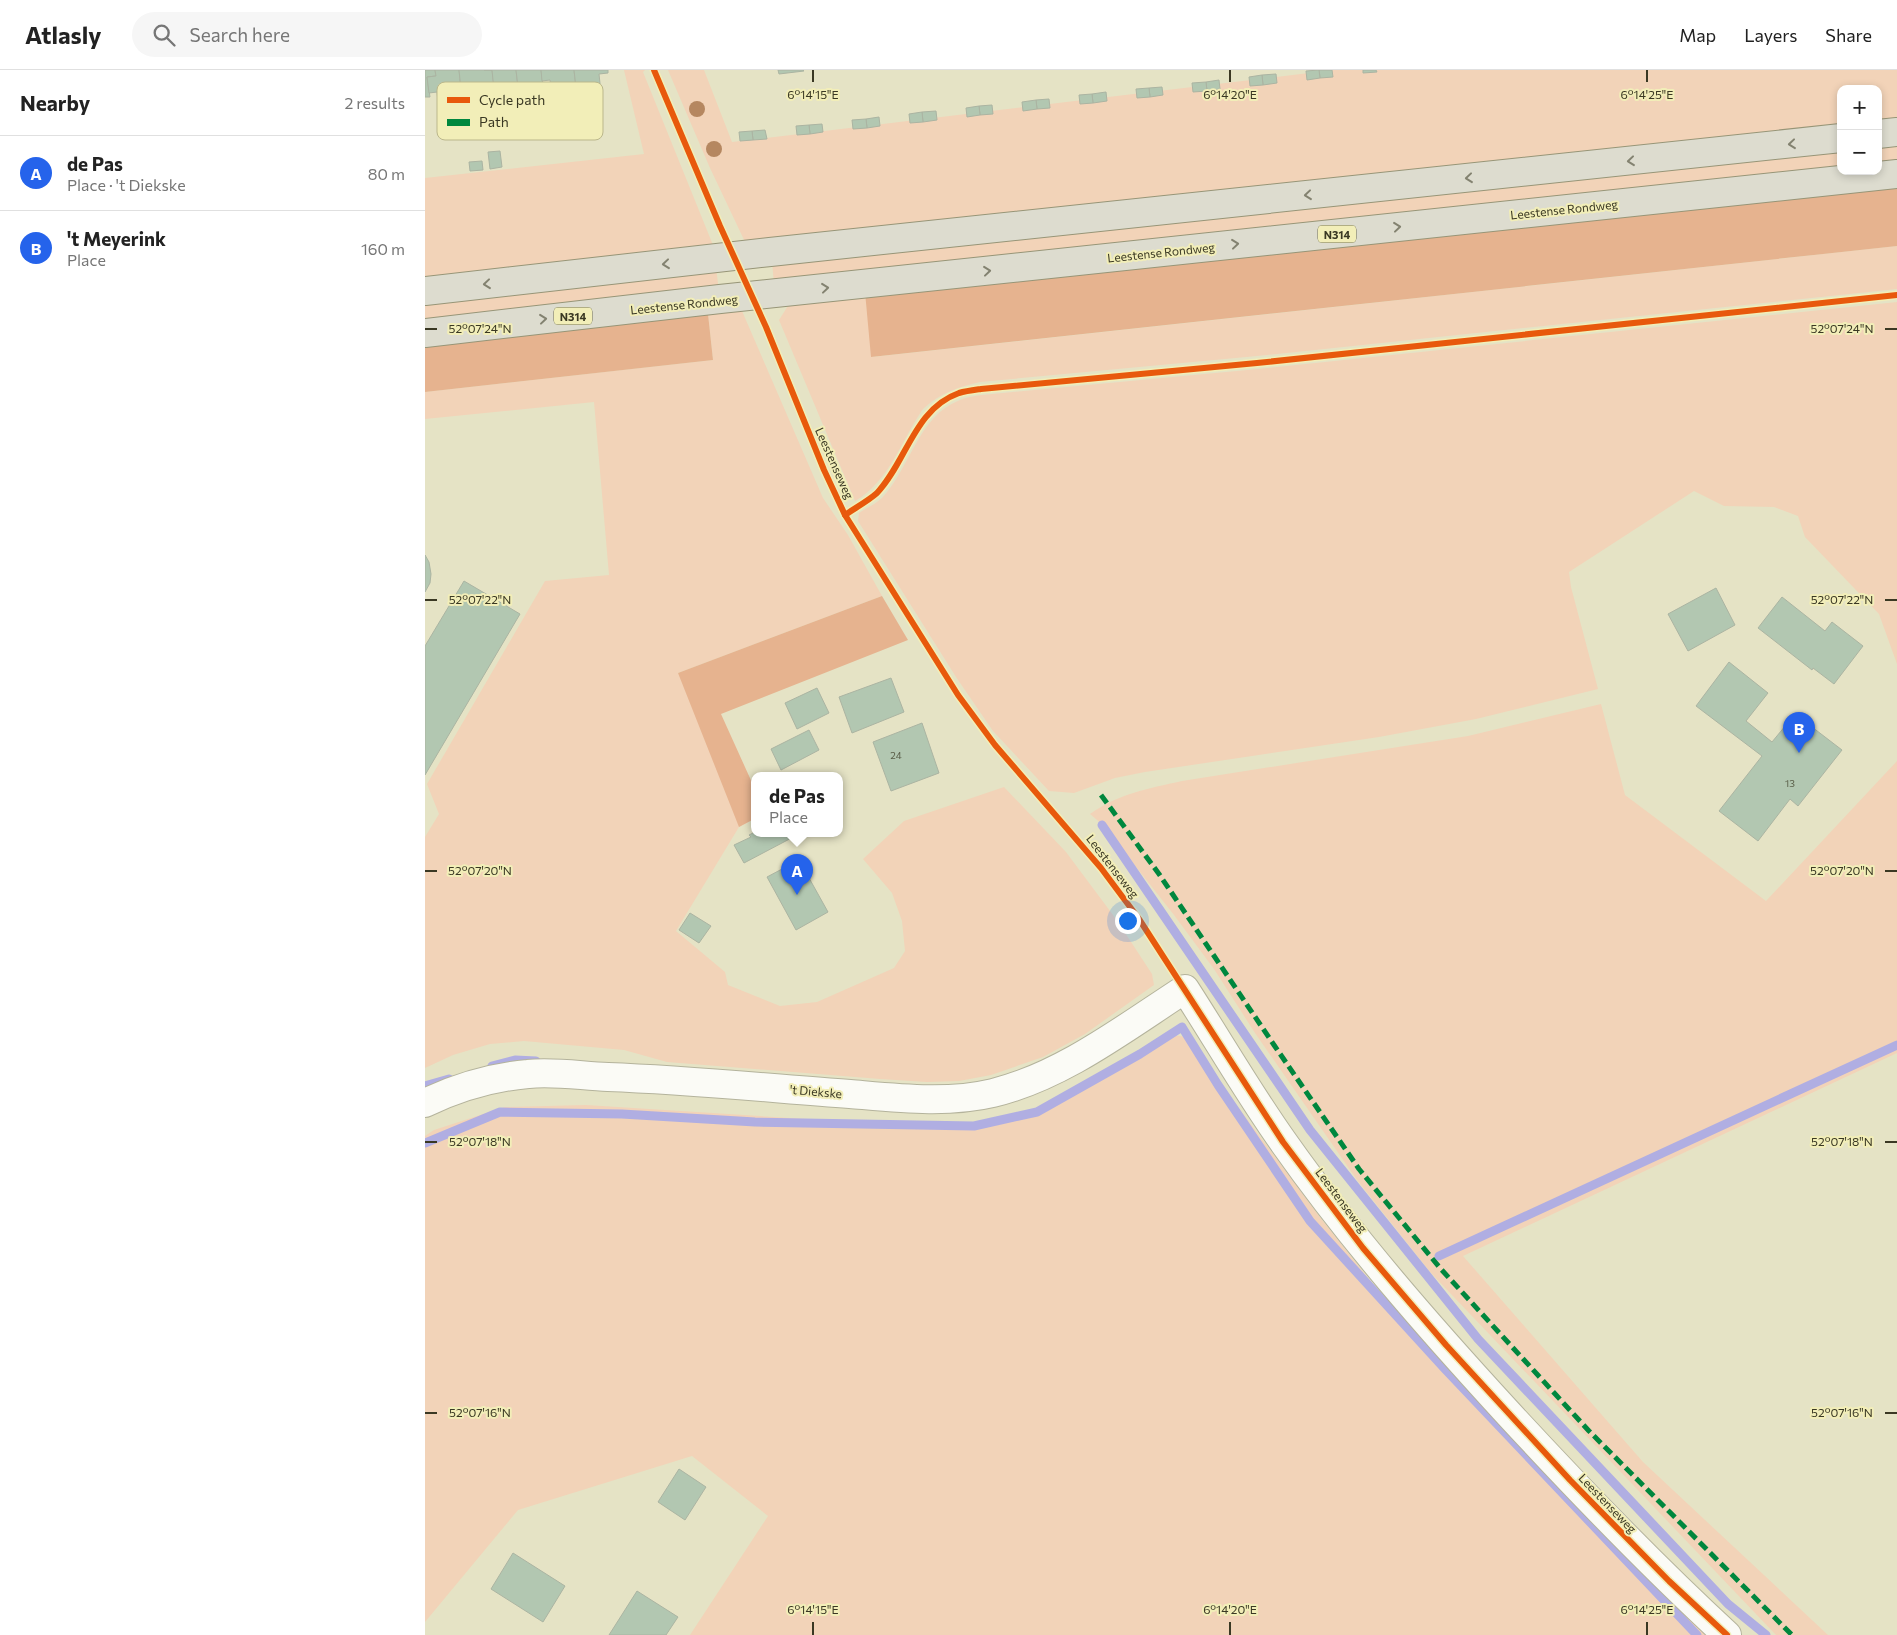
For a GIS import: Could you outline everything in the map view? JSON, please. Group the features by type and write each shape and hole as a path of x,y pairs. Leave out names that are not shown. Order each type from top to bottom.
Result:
{"main road":[{"path":"1882,134 1897,132"},
{"path":"425,291 771,252 1837,138"},
{"name":"Leestense Rondweg","path":"425,333 720,299 1897,174"}],"street":[{"name":"'t Diekske","path":"425,1103 475,1084 529,1074 654,1078 888,1097 961,1098 992,1093 1026,1083 1055,1070 1185,989"},
{"name":"Leestenseweg","path":"1185,989 1283,1142 1363,1248 1446,1345 1570,1480 1669,1582 1727,1635"}],"shaded area":[{"path":"624,70 645,70 643,72 715,250 425,281 425,178 644,154"},
{"path":"668,70 704,70 732,142 1334,70 1897,70 1897,121 1882,123 1882,85 1837,85 1837,127 746,244 710,168"},
{"path":"1897,142 1897,165 1882,167 1882,144"},
{"path":"1837,147 1837,171 774,284 772,261"},
{"path":"1897,181 1897,246 871,357 865,292"},
{"path":"1897,246 1897,289 1257,356 980,382 957,389 929,403 915,421 894,459 877,483 855,501 779,320 791,301 865,292 872,357"},
{"path":"716,268 719,291 425,324 425,301"},
{"path":"1897,302 1897,664 1879,614 1805,537 1798,516 1774,507 1724,506 1694,491 1569,572 1571,587 1598,689 1476,719 1379,737 1145,772 1115,778 1074,793 1049,791 993,731 956,677 858,521 859,513 880,500 892,486 916,443 934,418 960,400 971,397"},
{"path":"742,311 823,498 848,535 882,596 678,673 751,782 751,821 739,827 676,931 725,972 728,985 780,1006 817,1002 894,968 905,951 902,921 892,893 863,859 904,821 1004,787 1066,852 1116,919 1152,974 1154,985 1085,1034 1043,1057 991,1075 959,1081 927,1082 667,1062 624,1050 524,1041 490,1044 453,1055 425,1068 425,837 439,814 427,784 545,581 609,575 594,402 425,419 425,392 713,360 708,314"},
{"path":"708,314 713,360 425,392 425,346"},
{"path":"882,596 908,640 721,714 751,780 751,821 739,827 678,673"},
{"path":"1601,704 1625,795 1766,901 1897,761 1897,1053 1463,1256 1643,1462 1828,1635 1776,1635 1431,1273 1357,1180 1255,1033 1214,969 1174,915 1103,825 1090,814 1123,796 1182,781 1468,736"},
{"path":"1167,1034 1186,1037 1319,1216 1460,1390 1551,1486 1707,1635 690,1635 768,1516 692,1456 518,1510 425,1622 425,1136 434,1130 505,1107 586,1105 947,1128 1002,1121 1071,1094 1134,1058"}],"building":[{"path":"425,70 435,70 436,76 427,77 430,97 425,97"},
{"path":"435,70 459,70 460,82 437,82 437,92 429,93 427,77 436,76"},
{"path":"459,70 492,70 494,82 460,82"},
{"path":"492,70 516,70 517,82 493,82"},
{"path":"516,70 541,70 543,82 517,82"},
{"path":"541,70 574,70 575,82 542,81"},
{"path":"574,70 608,70 608,73 599,74 600,82 575,82"},
{"path":"778,70 803,70 804,71 779,74"},
{"path":"1319,70 1332,70 1333,77 1320,78"},
{"path":"1319,70 1320,78 1307,80 1306,71"},
{"path":"1363,70 1376,70 1377,72 1363,73"},
{"path":"1276,74 1277,83 1263,85 1262,75"},
{"path":"1262,75 1263,85 1250,86 1249,77"},
{"path":"1219,80 1220,89 1207,91 1206,82"},
{"path":"1206,82 1207,91 1193,92 1192,83"},
{"path":"1162,87 1163,95 1150,97 1149,88"},
{"path":"1149,88 1150,97 1137,98 1136,89"},
{"path":"1106,92 1107,101 1093,103 1092,94"},
{"path":"1092,94 1093,103 1080,104 1079,95"},
{"path":"1049,99 1050,108 1037,109 1036,100"},
{"path":"1036,100 1037,109 1023,111 1022,102"},
{"path":"992,105 993,114 980,115 979,106"},
{"path":"979,106 980,115 967,117 966,108"},
{"path":"936,111 937,120 923,122 922,112"},
{"path":"922,112 923,122 910,123 909,114"},
{"path":"879,117 880,126 867,128 866,119"},
{"path":"866,119 867,128 853,129 852,120"},
{"path":"822,124 823,132 810,134 809,125"},
{"path":"809,125 810,134 797,135 796,126"},
{"path":"765,130 767,139 753,140 752,131"},
{"path":"752,131 753,140 740,141 739,132"},
{"path":"500,151 502,167 490,169 488,152"},
{"path":"482,161 483,170 470,171 469,162"},
{"path":"425,555 429,562 431,574 430,583 425,592"},
{"path":"464,581 520,614 425,775 425,646"},
{"path":"1716,588 1735,625 1688,651 1668,614"},
{"path":"1782,597 1825,631 1832,622 1863,646 1834,684 1813,668 1812,670 1758,628"},
{"path":"1729,662 1768,693 1746,721 1772,742 1795,714 1842,750 1798,806 1790,799 1758,841 1719,811 1762,756 1696,706"},
{"path":"891,678 904,712 852,733 839,697"},
{"path":"817,688 829,713 797,729 785,703"},
{"path":"922,723 939,773 891,791 873,742"},
{"path":"809,730 819,750 781,770 771,749"},
{"path":"751,837 793,837 744,863 734,845"},
{"path":"799,860 828,912 796,930 767,877"},
{"path":"690,913 711,926 699,943 679,930"},
{"path":"679,1469 706,1487 685,1520 658,1502"},
{"path":"513,1553 565,1586 543,1622 491,1589"},
{"path":"637,1591 678,1617 666,1635 609,1635"}],"waterway":[{"path":"1102,825 1310,1130 1478,1339 1728,1604 1766,1635"},
{"path":"425,1143 500,1112 622,1114 755,1122 974,1126 1037,1112 1140,1054 1182,1027 1218,1085 1310,1221 1445,1369 1697,1635"},
{"path":"1439,1256 1897,1045"},
{"path":"492,1066 515,1060 536,1061"},
{"path":"425,1086 449,1079"}],"marked path":[{"path":"1101,795 1159,874 1359,1169 1440,1268 1589,1431 1792,1635"}],"cycle path":[{"path":"654,70 720,226 766,327 824,470 845,515 958,695 995,745 1101,868 1139,919 1283,1142 1363,1248 1446,1345 1570,1480 1669,1581 1727,1635"},
{"path":"845,515 877,493 896,466 921,423 931,411 959,393 981,389 1257,363 1897,295"}],"place":[{"name":"'t Meyerink","path":"1799,753"},
{"name":"de Pas","path":"797,895"}]}
